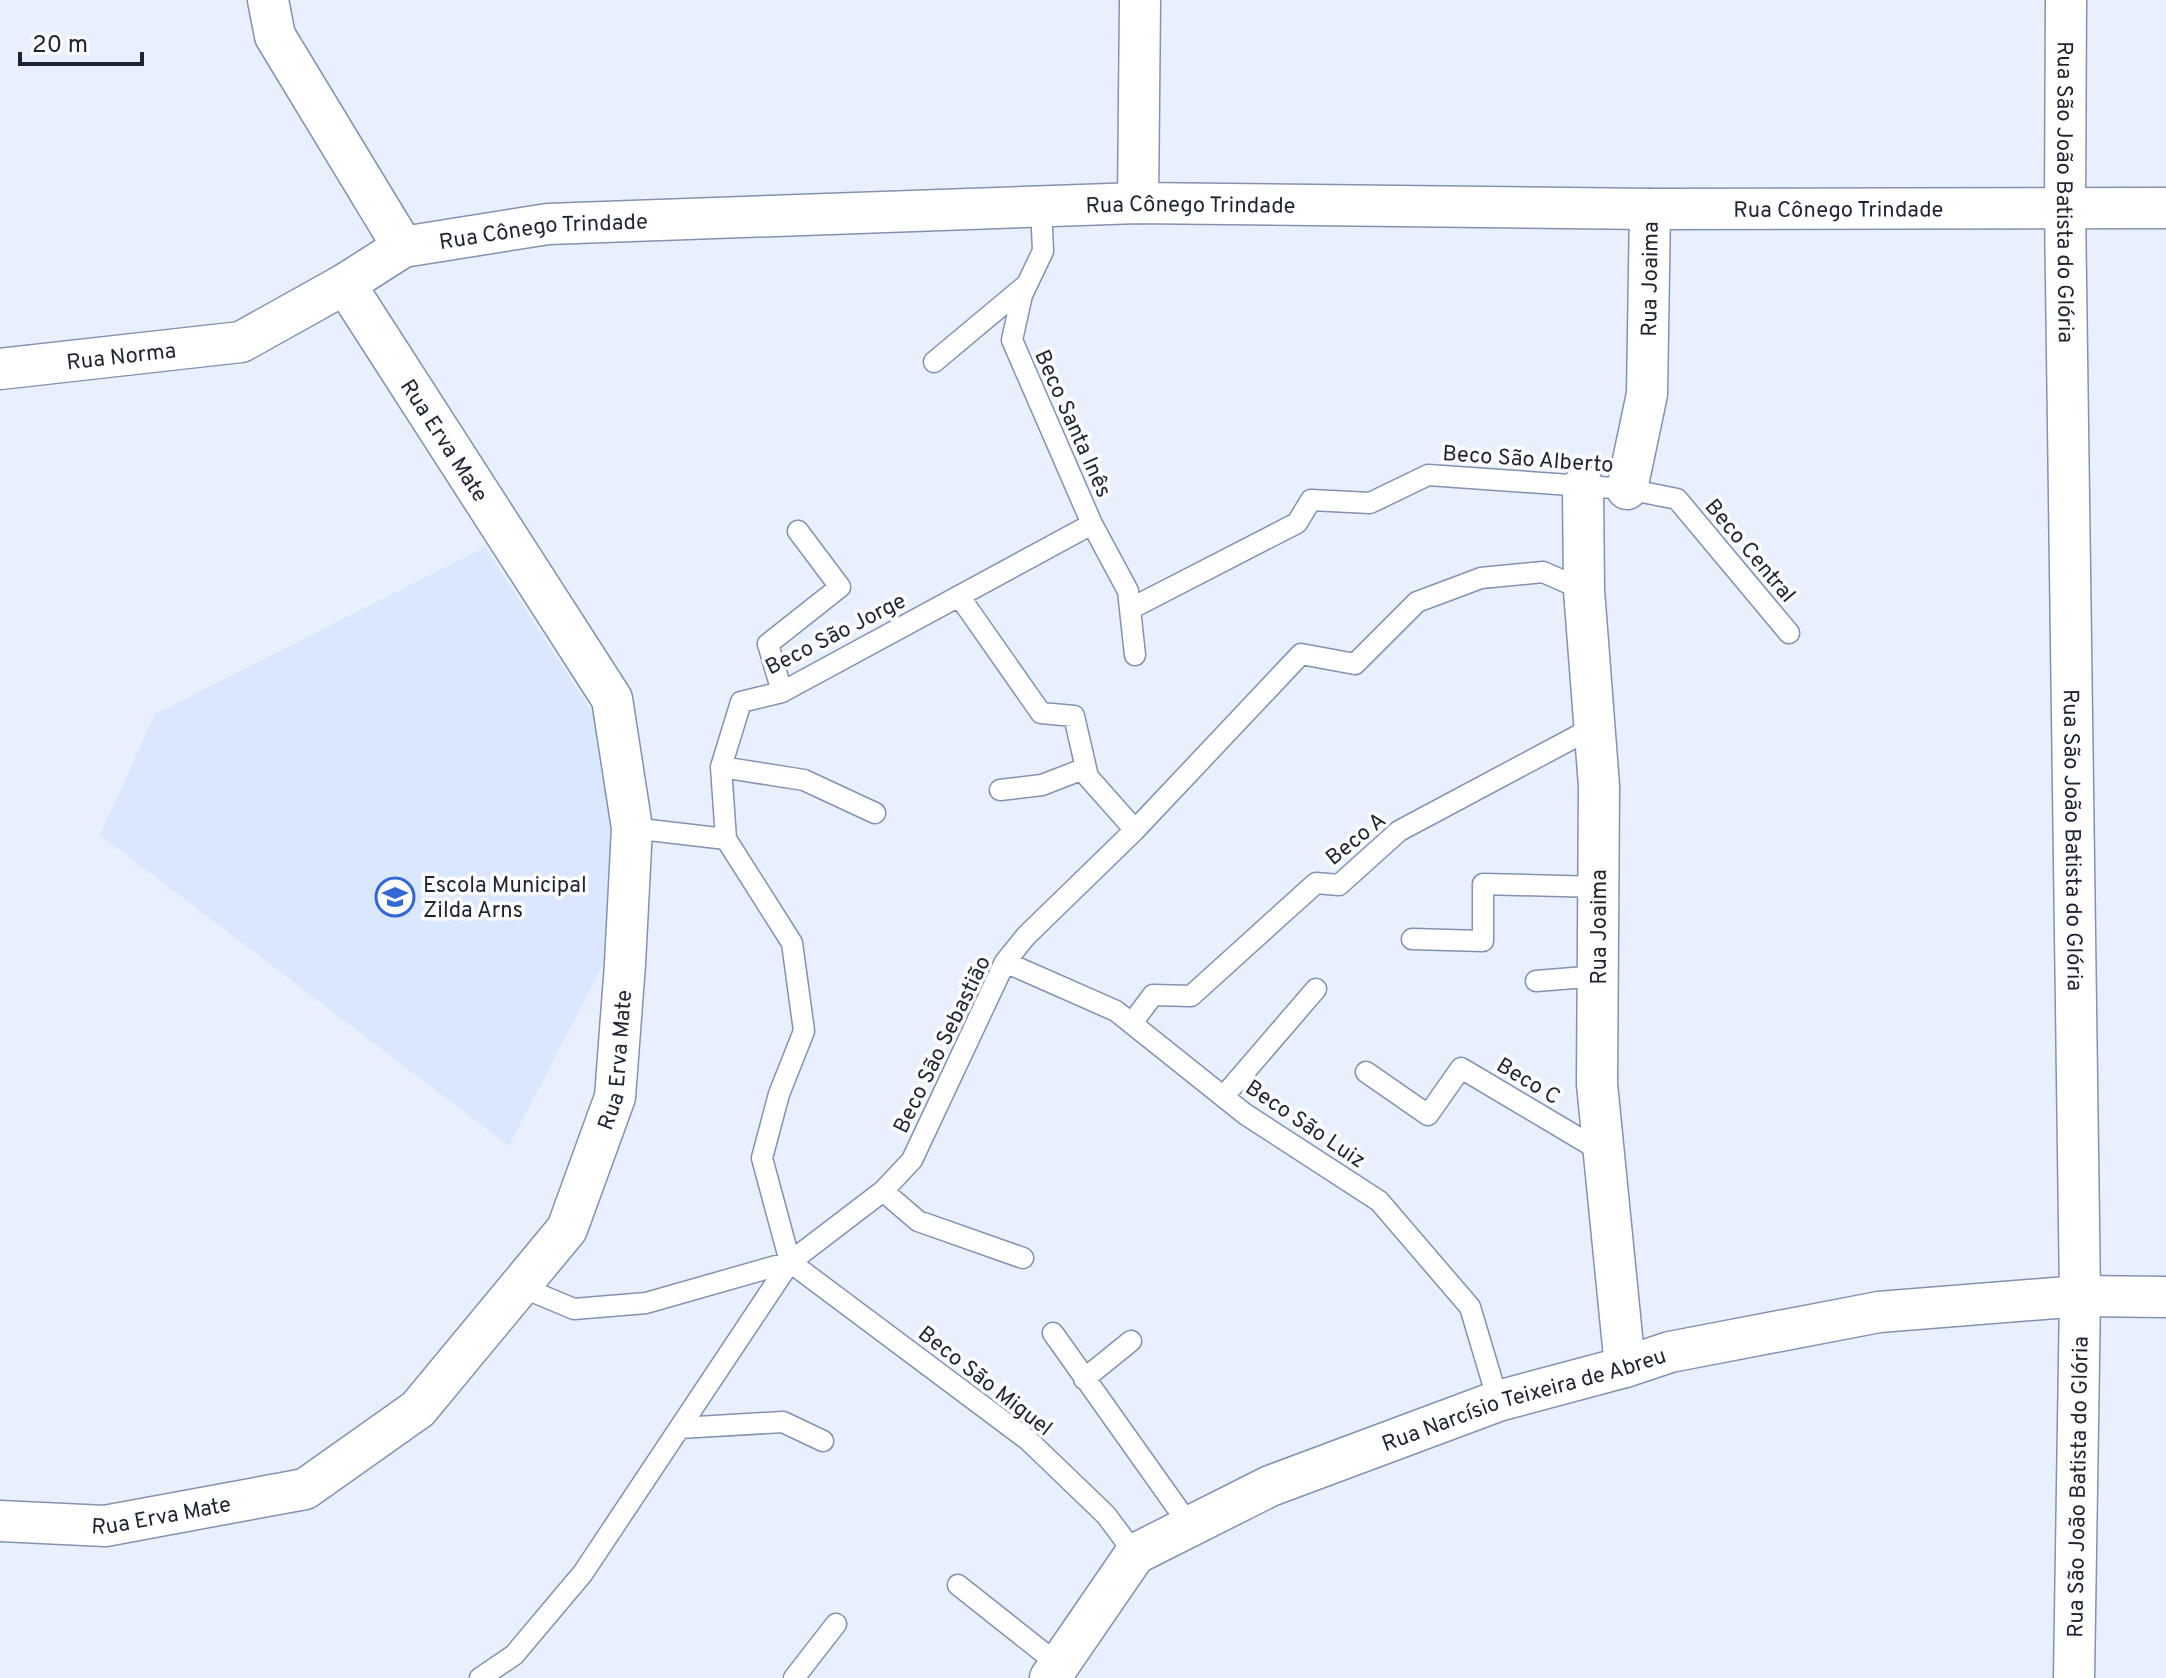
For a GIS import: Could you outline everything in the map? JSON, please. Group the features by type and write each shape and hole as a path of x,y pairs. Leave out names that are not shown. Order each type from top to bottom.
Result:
{"street":[{"path":"268,0 275,36 403,247"},
{"path":"1138,203 1140,0"},
{"name":"Rua São João Batista do Glória","path":"2066,0 2065,208 2080,1296 2074,1678"},
{"name":"Rua Cônego Trindade","path":"241,342 345,284 403,247 548,224 1138,203 1650,209 2166,208"},
{"name":"Rua Joaima","path":"1627,489 1647,394 1650,209"},
{"name":"Rua Erva Mate","path":"0,1521 105,1526 305,1489 418,1409 567,1229 615,1097 632,828 612,699 345,284"},
{"name":"Rua Norma","path":"0,369 241,342"},
{"name":"Rua Joaima","path":"1583,486 1584,590 1599,786 1597,1084 1625,1367"},
{"name":"Rua Narcísio Teixeira de Abreu","path":"1054,1672 1135,1554 1270,1486 1498,1401 1670,1352 1879,1312 2080,1296 2166,1297"}],"lane":[{"name":"Beco Santa Inês","path":"1041,207 1043,251 1022,295 1012,340 1092,524 1128,591 1135,655"},
{"path":"934,362 1028,283"},
{"name":"Beco São Alberto","path":"1130,609 1297,523 1311,500 1370,503 1428,475 1627,489"},
{"name":"Beco Central","path":"1627,489 1677,499 1789,633"},
{"name":"Beco São Jorge","path":"790,1262 762,1158 779,1094 804,1031 792,943 726,839 721,767 741,702 782,692 1092,524"},
{"path":"782,692 768,644 840,587 798,531"},
{"name":"Beco São Sebastião","path":"480,1678 514,1655 583,1573 790,1262 883,1191 912,1160 1005,962 1026,936 1135,830 1301,654 1355,664 1417,602 1481,578 1543,572 1584,590"},
{"path":"959,596 1041,713 1074,716 1088,777 1135,830"},
{"name":"Beco A","path":"1132,1023 1153,995 1191,996 1316,883 1339,885 1399,831 1594,727"},
{"path":"721,767 804,780 875,813"},
{"path":"1000,790 1042,785 1086,768"},
{"path":"632,828 726,839"},
{"path":"1412,939 1483,941 1483,884 1598,887"},
{"name":"Beco São Luiz","path":"1005,962 1116,1011 1245,1114 1379,1201 1470,1307 1498,1401"},
{"path":"1536,981 1598,976"},
{"path":"1224,1096 1316,989"},
{"name":"Beco C","path":"1366,1072 1428,1115 1461,1068 1604,1153"},
{"path":"883,1191 918,1221 1023,1258"},
{"path":"519,1286 574,1309 646,1303 790,1262"},
{"name":"Beco São Miguel","path":"790,1262 1028,1440 1106,1515 1135,1554"},
{"path":"1053,1333 1190,1526"},
{"path":"1084,1379 1131,1341"},
{"path":"680,1428 783,1422 823,1441"},
{"path":"958,1585 1054,1672"},
{"path":"794,1678 836,1624"}],"shaded area":[{"name":"Escola Municipal Zilda Arns","path":"485,547 594,715 611,826 606,959 509,1146 100,835 155,714"}],"place":[{"name":"Escola Municipal Zilda Arns","path":"395,897"}]}
